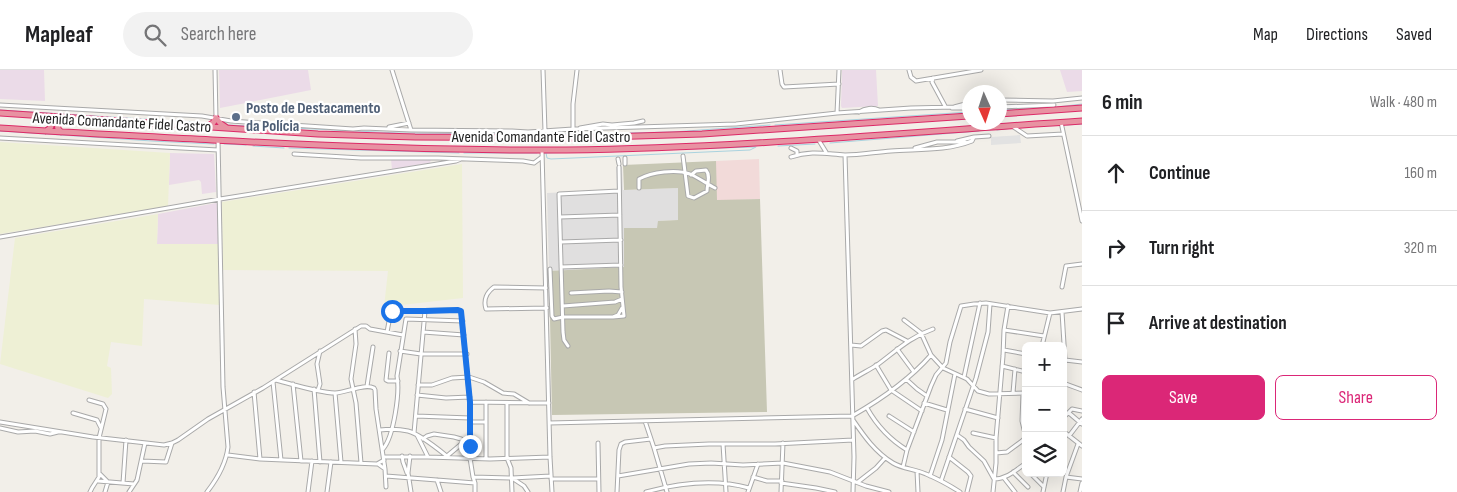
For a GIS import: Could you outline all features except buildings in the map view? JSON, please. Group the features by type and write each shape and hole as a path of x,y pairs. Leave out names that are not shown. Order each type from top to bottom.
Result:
{"highway":[{"path":"1007,113 1054,105 1082,108"},
{"name":"Avenida Comandante Fidel Castro","path":"0,113 318,134 573,138 702,134 962,117"},
{"path":"45,131 50,129 52,124 46,116"},
{"path":"63,132 58,128 57,123 60,119 64,118"},
{"path":"206,127 213,123 216,118 220,124 227,128"},
{"name":"Avenida Comandante Fidel Castro","path":"0,128 356,148 542,150 631,149 818,140 1082,121"}],"street":[{"path":"215,70 216,118"},
{"path":"392,70 411,130"},
{"path":"542,70 545,131"},
{"path":"573,138 577,70"},
{"path":"780,70 784,87 839,84"},
{"path":"838,113 839,70"},
{"path":"909,70 911,77 915,80 981,70"},
{"path":"933,77 932,82 945,106 962,109"},
{"path":"1007,107 1054,105 1082,98"},
{"path":"1007,101 1054,105"},
{"path":"0,105 202,116 231,121 340,128 354,126 411,130 528,132 573,129 603,124 634,128 736,124 838,113 954,107 962,105"},
{"path":"772,120 773,129"},
{"path":"612,126 643,121"},
{"path":"1061,122 1082,221"},
{"path":"376,128 409,123"},
{"path":"627,123 634,128"},
{"path":"1011,126 1026,136 1063,134"},
{"path":"954,142 974,137 989,136"},
{"path":"791,156 827,152 845,155 947,147 972,141 974,137"},
{"path":"0,138 218,150"},
{"path":"207,492 220,473 228,454 223,388 218,140"},
{"path":"818,140 827,152"},
{"path":"910,150 937,142 968,142"},
{"path":"791,148 797,151 797,154"},
{"path":"461,159 462,150"},
{"path":"542,150 552,492"},
{"path":"294,154 362,158 523,160 534,163 542,157"},
{"path":"845,155 855,482 853,492"},
{"path":"683,156 687,194"},
{"path":"625,158 625,164"},
{"path":"0,237 220,199 447,163 461,159"},
{"path":"550,270 552,316 554,320 563,317 624,316 618,159"},
{"path":"639,188 639,179 648,174 662,172 690,174 706,170 708,172 707,191 694,198 687,194 681,194"},
{"path":"690,174 715,188"},
{"path":"568,346 564,340 559,194 619,191"},
{"path":"560,217 620,215"},
{"path":"561,242 620,240"},
{"path":"1062,287 1066,266 1082,264"},
{"path":"562,267 621,265"},
{"path":"546,288 494,287 486,296 484,306 486,308 547,308"},
{"path":"571,293 622,292"},
{"path":"563,306 616,302 622,299"},
{"path":"964,377 980,303"},
{"path":"903,468 907,450 924,403 936,375 946,363 960,308 980,303 1050,313 1082,309"},
{"path":"941,481 986,342 990,304"},
{"path":"993,492 1004,330 1008,306"},
{"path":"387,332 391,311 459,310 462,312 469,377 470,458 475,492"},
{"path":"425,311 415,434 428,457"},
{"path":"1062,312 1063,342"},
{"path":"1043,342 1050,313"},
{"path":"383,449 392,429 400,351 406,319 463,321"},
{"path":"904,320 921,333 931,355 943,368 964,377 978,391 1000,394 1022,393"},
{"path":"0,422 100,438 164,445 172,443 188,434 208,419 274,381 364,325 370,329 403,335"},
{"path":"356,329 351,379 354,390 361,463"},
{"path":"852,380 908,341 921,333 933,329"},
{"path":"851,345 861,346 886,330 908,341"},
{"path":"1004,330 1044,336"},
{"path":"423,332 464,335"},
{"path":"367,386 373,347"},
{"path":"897,349 912,373 912,385"},
{"path":"1004,350 1022,353"},
{"path":"320,351 317,364 320,384 316,390 315,397 320,462"},
{"path":"400,351 421,354 466,354"},
{"path":"389,353 386,380 398,381"},
{"path":"549,423 853,418 906,379 931,355"},
{"path":"1067,361 1082,362"},
{"path":"876,365 891,390 922,411"},
{"path":"1002,366 1022,371"},
{"path":"1013,393 1015,369"},
{"path":"930,476 942,440 955,374"},
{"path":"418,385 432,386 452,378 469,377 484,382 503,393 514,394 529,403"},
{"path":"906,379 927,396"},
{"path":"274,381 335,393 367,386 373,387 383,449 386,487"},
{"path":"274,381 281,460"},
{"path":"293,384 301,461"},
{"path":"1067,384 1082,390"},
{"path":"306,388 315,397"},
{"path":"254,392 260,459"},
{"path":"335,393 342,462"},
{"path":"417,395 446,398 470,397"},
{"path":"89,400 103,404 106,408 100,438 100,473 98,481 91,492"},
{"path":"470,402 549,403"},
{"path":"486,402 486,459"},
{"path":"507,403 507,458 511,468 512,492"},
{"path":"924,403 947,410"},
{"path":"867,408 876,424 887,436 907,450"},
{"path":"965,409 998,418"},
{"path":"1082,411 1072,409 1068,413 1081,422 1069,436 1082,446"},
{"path":"73,413 97,420 102,429"},
{"path":"416,416 486,422"},
{"path":"889,416 914,432"},
{"path":"853,418 867,440 885,458 903,468 930,476 960,492"},
{"path":"645,421 666,492"},
{"path":"0,428 18,432 34,431 50,434 58,432"},
{"path":"380,430 406,430 423,439 448,457"},
{"path":"973,433 996,438"},
{"path":"423,439 434,434 457,438 470,446"},
{"path":"957,435 984,461 994,479"},
{"path":"448,457 470,437"},
{"path":"617,492 621,444 651,439"},
{"path":"123,483 126,440"},
{"path":"654,448 665,446 854,440"},
{"path":"996,453 1007,452 1022,441"},
{"path":"129,492 137,480 145,442"},
{"path":"142,461 166,462 172,443"},
{"path":"598,443 599,492"},
{"path":"781,492 783,443"},
{"path":"723,444 726,492"},
{"path":"1067,474 1078,444"},
{"path":"228,454 260,459 377,464 385,469"},
{"path":"377,464 384,459 402,456 486,459 550,457"},
{"path":"402,456 411,492"},
{"path":"408,476 410,456"},
{"path":"397,457 403,462"},
{"path":"949,457 971,476 967,492"},
{"path":"855,482 876,468 885,458"},
{"path":"308,492 312,461"},
{"path":"327,492 331,462"},
{"path":"618,476 699,463 783,463 830,472 889,492"},
{"path":"646,492 665,487 726,483 748,490 758,464"},
{"path":"994,479 1004,478 1022,467"},
{"path":"917,471 918,492"},
{"path":"1012,472 1028,487"},
{"path":"100,473 108,482"},
{"path":"386,476 408,476 475,483"},
{"path":"473,478 551,477 598,479"},
{"path":"1034,477 1044,487"},
{"path":"1043,492 1046,477"},
{"path":"1063,492 1066,477 1082,479"},
{"path":"512,478 524,486 528,492"},
{"path":"753,478 834,492"},
{"path":"1004,478 1015,492"},
{"path":"437,480 442,492"},
{"path":"98,481 134,484"},
{"path":"105,492 108,482"},
{"path":"1080,492 1082,483"}],"shaded area":[{"path":"0,70 44,70 45,101 0,99"},
{"path":"219,70 308,70 311,90 220,108"},
{"path":"842,70 876,70 878,106 842,108"},
{"path":"1060,70 1082,70 1082,91 1067,92"},
{"path":"1020,135 1021,143 991,145 991,137"},
{"path":"0,142 170,153 168,206 0,234"},
{"path":"170,153 214,154 216,192 202,194 201,182 199,180 169,185"},
{"path":"431,159 430,163 392,169 391,160"},
{"path":"759,159 760,199 716,201 716,161"},
{"path":"716,161 717,200 760,199 767,412 552,415 549,271 624,267 624,228 657,228 658,221 678,220 678,188 624,190 623,165"},
{"path":"462,164 463,298 384,307 388,271 223,270 222,202"},
{"path":"622,166 623,190 678,188 678,220 658,221 658,228 626,268 549,271 547,193 617,190 616,167"},
{"path":"216,203 219,205 219,244 157,244 158,214"},
{"path":"158,214 157,244 219,244 220,305 144,299 142,346 111,342 107,366 111,368 112,394 108,398 0,364 15,238"}],"waterway":[{"path":"1057,107 1082,104"},
{"path":"1007,110 1051,107"},
{"path":"0,110 206,123"},
{"path":"775,125 962,112"},
{"path":"1067,125 1082,124"},
{"path":"228,125 399,133 571,134"},
{"path":"575,134 673,132 770,125"},
{"path":"1007,129 1013,128"},
{"path":"0,131 214,144"},
{"path":"830,143 979,131"},
{"path":"224,144 246,145"},
{"path":"778,146 815,144"},
{"path":"253,146 284,148"},
{"path":"545,153 755,147"},
{"path":"546,153 547,158 551,159 750,150 756,147"},
{"path":"289,148 459,153"},
{"path":"464,153 537,153"}],"place":[{"name":"Posto de Destacamento da Polícia","path":"236,117"}],"route":[{"path":"392,311 460,310 462,312 470,402 470,446"}]}
